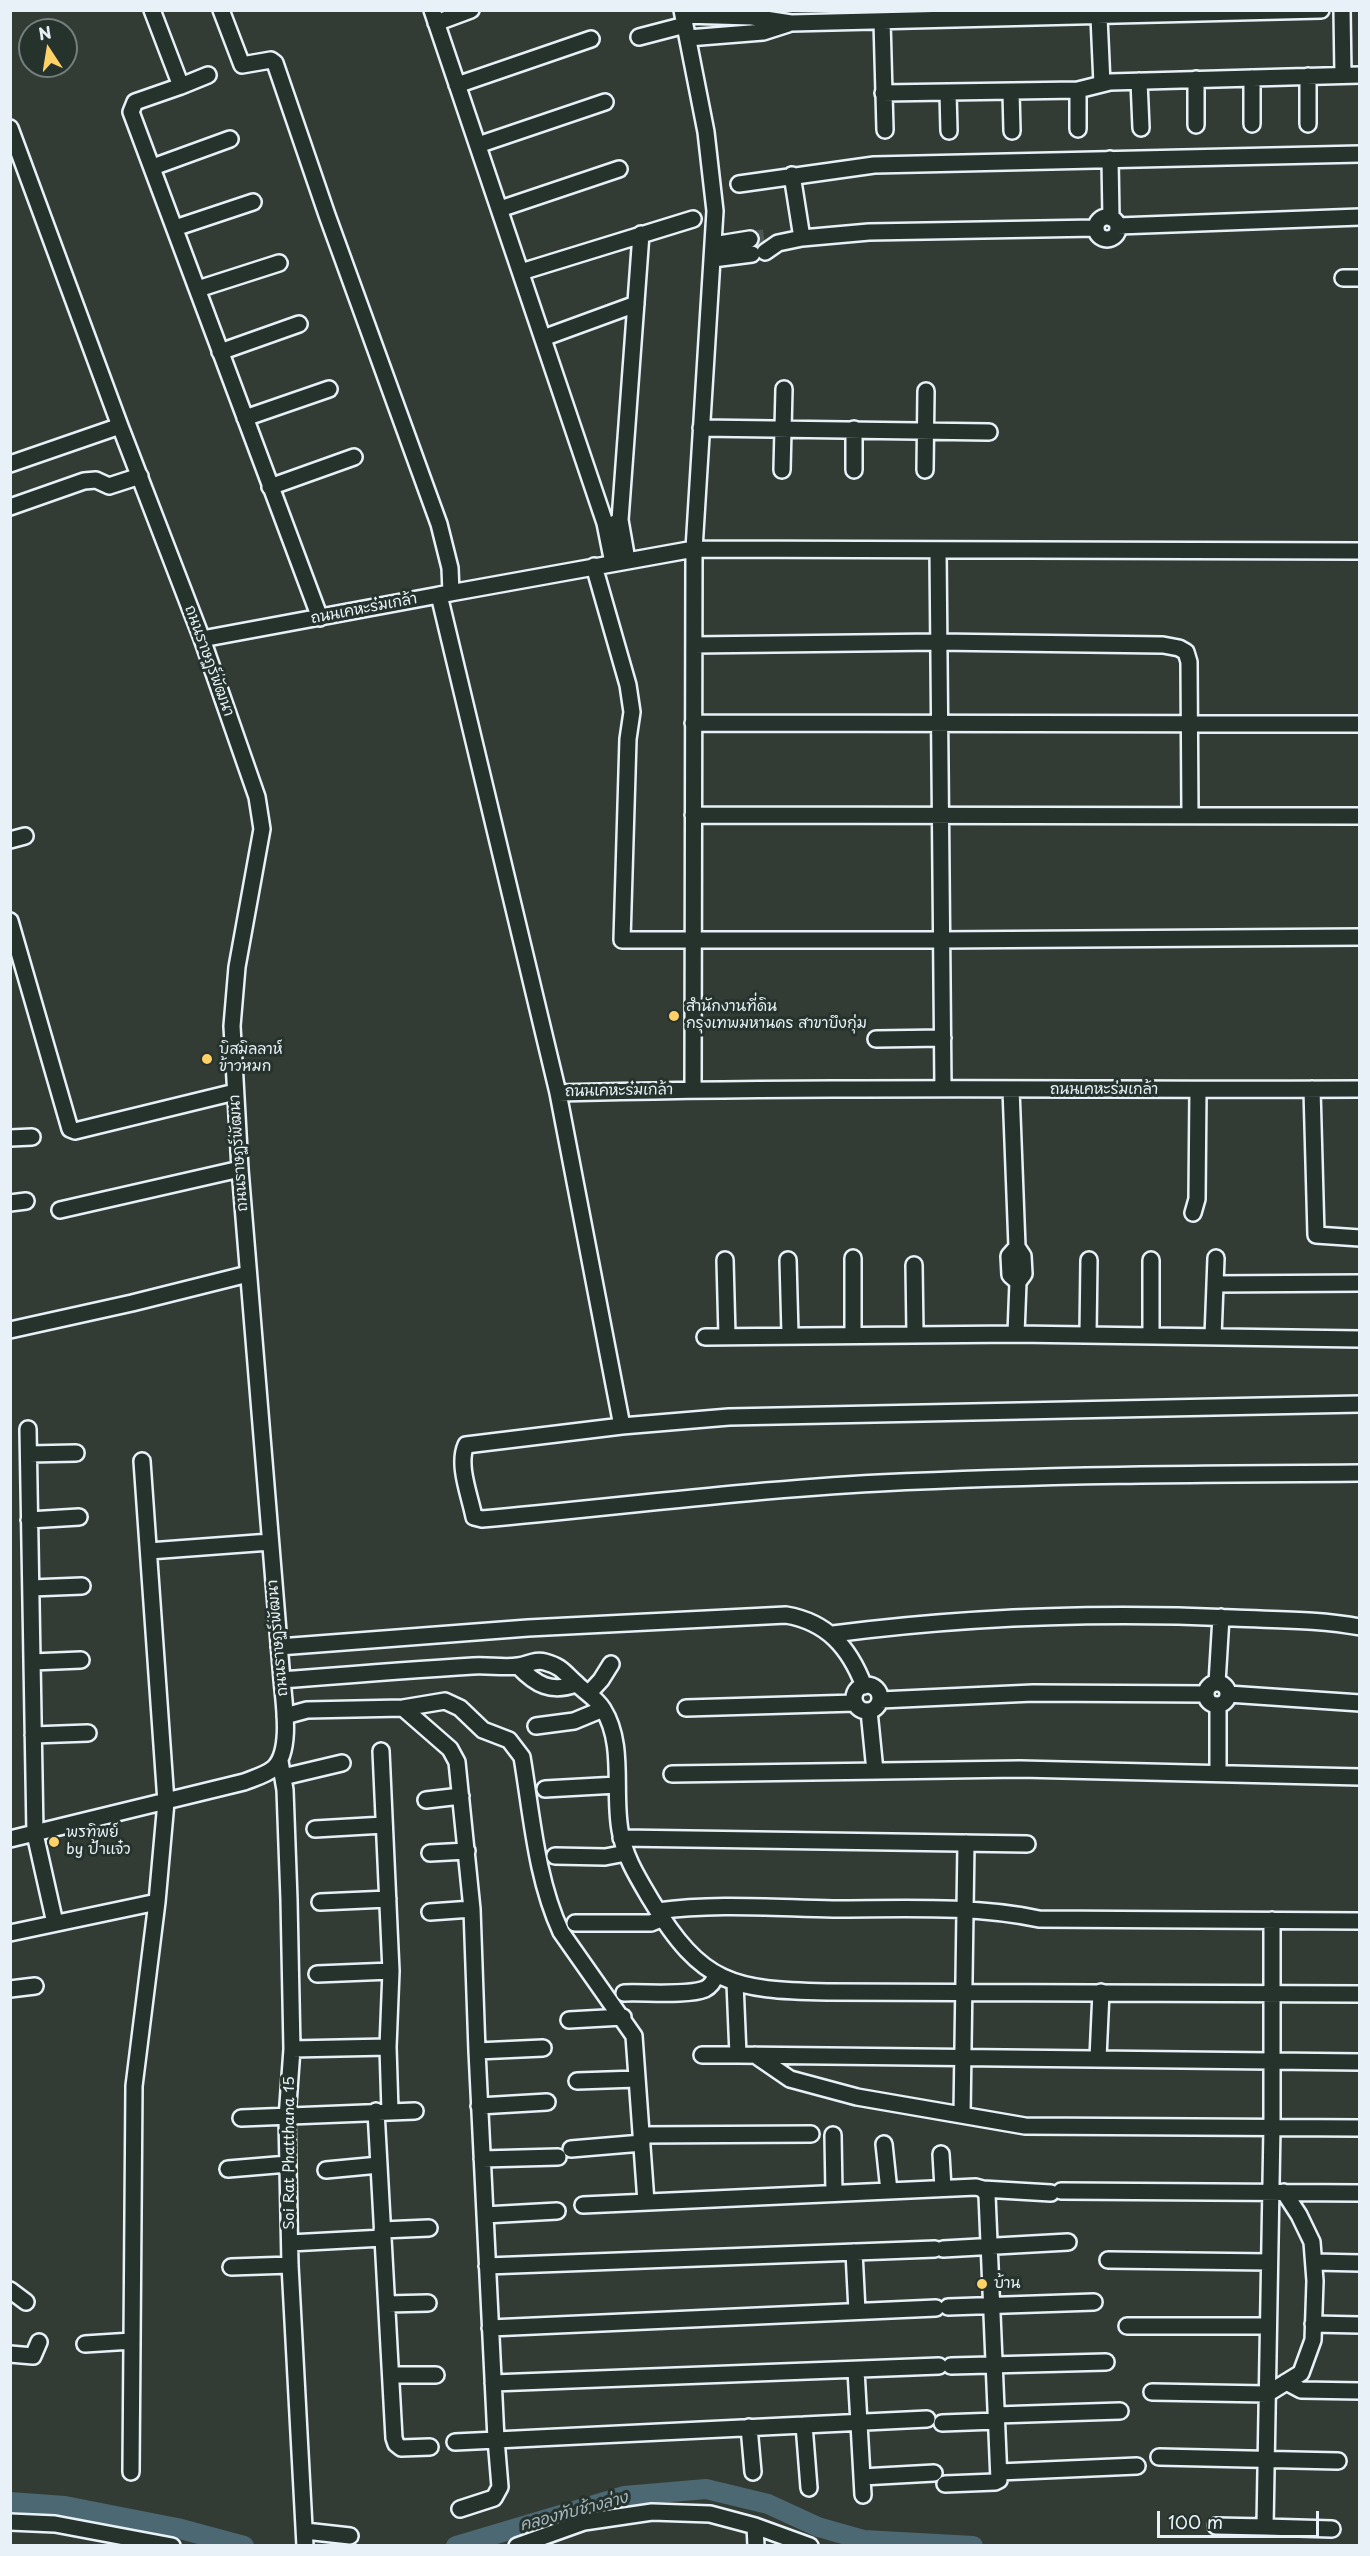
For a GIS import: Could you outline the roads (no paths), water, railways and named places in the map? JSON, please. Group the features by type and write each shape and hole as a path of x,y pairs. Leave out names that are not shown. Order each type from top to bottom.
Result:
{"street":[{"path":"152,10 181,86"},
{"path":"221,10 242,64 271,60 275,63 323,205 439,524 450,568 445,594 694,549 1359,551"},
{"path":"471,10 434,17 543,338 613,522 620,561"},
{"path":"639,37 684,22 752,17 791,23 1321,10"},
{"path":"1342,10 1343,75"},
{"path":"1100,17 1102,84"},
{"path":"882,21 885,130"},
{"path":"684,22 763,32 791,23"},
{"path":"684,22 706,132 715,211 694,549 693,1090"},
{"path":"457,85 591,39"},
{"path":"208,75 135,102 131,107 131,112 320,618"},
{"path":"883,93 1078,90 1102,84 1139,81 1359,75"},
{"path":"1308,76 1308,124"},
{"path":"1252,78 1252,124"},
{"path":"1196,79 1196,125"},
{"path":"1139,81 1141,128"},
{"path":"1078,90 1078,129"},
{"path":"1011,92 1012,131"},
{"path":"948,93 949,131"},
{"path":"478,145 604,102"},
{"name":"ถนนราษฏร์พัฒนา","path":"10,128 120,426 202,639 257,797 262,818 260,844 233,994 232,1026 234,1092 285,1716 285,1741 280,1761"},
{"path":"153,167 230,139"},
{"path":"739,184 874,165 1359,154"},
{"path":"1110,159 1114,222"},
{"path":"500,209 619,169"},
{"path":"792,175 802,238"},
{"path":"175,228 253,202"},
{"path":"713,252 802,238 869,232 1096,228 1100,219 1114,222 1359,217"},
{"path":"521,272 693,219"},
{"path":"613,522 636,304 640,234"},
{"path":"198,289 279,263"},
{"path":"1343,278 1359,278"},
{"path":"543,338 636,304"},
{"path":"220,352 299,324"},
{"path":"245,418 329,389"},
{"path":"782,470 784,389"},
{"path":"925,470 926,392"},
{"path":"10,464 120,426"},
{"path":"701,428 989,432"},
{"path":"854,429 854,470"},
{"path":"270,487 354,457"},
{"path":"10,507 92,479 109,486 140,476"},
{"path":"938,551 937,642 943,1089"},
{"path":"594,566 628,685 632,712 628,739 622,940 1359,937"},
{"name":"ถนนเคหะร่มเกล้า","path":"202,639 445,594 558,1093 693,1090 1359,1089"},
{"path":"694,645 937,642 1163,645 1179,648 1186,652 1189,662 1190,815"},
{"path":"693,723 1359,724"},
{"path":"693,815 1359,816"},
{"path":"10,921 66,1123 70,1130 75,1131 234,1092"},
{"path":"876,1039 942,1038"},
{"path":"1011,1089 1017,1247 1009,1256 1010,1275 1018,1282 1016,1334"},
{"path":"1312,1089 1316,1235 1359,1238"},
{"path":"1193,1213 1197,1199 1198,1090"},
{"path":"558,1093 622,1426"},
{"path":"10,1138 32,1137"},
{"path":"60,1210 240,1169"},
{"path":"10,1203 26,1201"},
{"path":"853,1258 853,1334"},
{"path":"1213,1337 1216,1258"},
{"path":"725,1260 727,1336"},
{"path":"788,1260 790,1334"},
{"path":"1088,1334 1089,1260"},
{"path":"1150,1260 1151,1335"},
{"path":"914,1265 915,1334"},
{"path":"10,1330 248,1274"},
{"path":"1215,1284 1359,1283"},
{"path":"705,1337 790,1334 1088,1334 1359,1339"},
{"path":"1359,1404 729,1417 622,1426 466,1445 463,1453 474,1517 478,1520 759,1492 879,1483 1062,1477 1359,1473"},
{"path":"28,1429 34,1834 55,1923"},
{"path":"29,1454 76,1453"},
{"path":"131,2472 134,2086 157,1902 166,1802 142,1461"},
{"path":"29,1520 79,1517"},
{"path":"149,1551 270,1542"},
{"path":"31,1588 82,1586"},
{"path":"279,1647 528,1628 770,1615 801,1618 833,1634 845,1648 864,1686"},
{"path":"833,1634 922,1625 1064,1617 1175,1615 1336,1623 1359,1627"},
{"path":"1218,1773 1218,1705 1211,1703 1217,1690 1221,1617"},
{"path":"32,1662 81,1660"},
{"path":"282,1680 473,1666 518,1666 542,1661 562,1668 603,1709 612,1733 621,1838 635,1873 688,1953 716,1975 735,1983 778,1991 1359,1994"},
{"path":"589,1693 611,1664"},
{"path":"518,1666 534,1682 556,1689 576,1684"},
{"path":"864,1686 875,1688 880,1700 877,1708 869,1711 860,1710 855,1703 855,1692 864,1686"},
{"path":"880,1700 1033,1693 1217,1690 1359,1703"},
{"path":"285,1716 307,1710 404,1708 434,1701 445,1701 454,1704 483,1730 509,1740 517,1747 522,1757 543,1881 555,1920 585,1968 634,2036 646,2202"},
{"path":"686,1708 855,1703"},
{"path":"404,1708 453,1754 459,1770 472,1909 479,2106 496,2439 500,2476 498,2493 494,2498 460,2509"},
{"path":"536,1726 574,1721 603,1709"},
{"path":"869,1711 875,1771"},
{"path":"33,1735 88,1733"},
{"path":"381,1751 391,1971 379,2165 391,2375 396,2444 401,2448 430,2447"},
{"path":"10,1839 252,1779 271,1771 280,1761"},
{"name":"Soi Rat Phatthana 15","path":"280,1761 287,1827 292,2049 287,2118 290,2265 305,2538"},
{"path":"283,1777 342,1763"},
{"path":"672,1774 1101,1770 1359,1777"},
{"path":"545,1789 617,1785"},
{"path":"426,1800 461,1796"},
{"path":"315,1829 384,1825"},
{"path":"621,1838 1027,1844"},
{"path":"962,2115 966,1843"},
{"path":"430,1853 467,1851"},
{"path":"555,1856 605,1857 626,1853"},
{"path":"320,1902 388,1899"},
{"path":"10,1933 157,1902"},
{"path":"575,1923 651,1923 661,1915 682,1908 965,1910 1009,1912 1039,1919 1359,1921"},
{"path":"430,1912 472,1909"},
{"path":"1265,2527 1269,2262 1277,2192 1272,2127 1272,1920"},
{"path":"317,1974 391,1971"},
{"path":"624,1993 706,1989 714,1982 716,1975"},
{"path":"735,1983 738,2055"},
{"path":"10,1989 35,1986"},
{"path":"1098,2058 1101,1992"},
{"path":"569,2019 623,2018"},
{"path":"292,2049 388,2047"},
{"path":"477,2050 543,2048"},
{"path":"702,2055 1359,2062"},
{"path":"755,2055 790,2079 857,2097 1024,2126 1359,2128"},
{"path":"577,2081 637,2079"},
{"path":"479,2106 548,2102"},
{"path":"241,2118 287,2118 415,2110"},
{"path":"572,2149 642,2139 811,2134"},
{"path":"833,2135 834,2193"},
{"path":"884,2144 889,2191"},
{"path":"941,2154 943,2188"},
{"path":"482,2159 558,2157"},
{"path":"228,2169 288,2164"},
{"path":"326,2170 379,2165"},
{"path":"584,2205 976,2187 1056,2192 1359,2193"},
{"path":"862,2476 995,2482 999,2480 987,2196 983,2189"},
{"path":"1152,2392 1267,2394 1301,2373 1313,2340 1312,2241 1299,2215 1277,2192"},
{"path":"485,2215 556,2211"},
{"path":"290,2243 429,2228"},
{"path":"487,2266 1068,2242"},
{"path":"854,2252 857,2311"},
{"path":"1108,2260 1269,2262"},
{"path":"1314,2262 1359,2262"},
{"path":"231,2266 290,2265"},
{"path":"10,2290 20,2295 26,2302"},
{"path":"490,2328 1094,2302"},
{"path":"387,2304 428,2303"},
{"path":"1313,2325 1359,2325"},
{"path":"1127,2326 1268,2326"},
{"path":"85,2344 132,2341"},
{"path":"10,2354 33,2356 39,2342"},
{"path":"493,2383 1106,2362"},
{"path":"856,2370 863,2495"},
{"path":"391,2375 436,2375"},
{"path":"1287,2382 1301,2391 1359,2391"},
{"path":"455,2442 1120,2411"},
{"path":"804,2425 809,2488"},
{"path":"749,2427 753,2472"},
{"path":"1159,2457 1338,2462"},
{"path":"999,2472 1137,2466"},
{"path":"517,2546 584,2522 652,2512 710,2514 755,2526 805,2545"},
{"path":"10,2522 55,2524 164,2545"},
{"path":"755,2526 756,2546"},
{"path":"1216,2526 1332,2529"},
{"path":"305,2538 350,2536"}],"waterway":[{"name":"คลองทับช้างล่าง","path":"456,2546 624,2496 706,2489 768,2504 818,2527 864,2540 973,2546"},
{"name":"คลองทับช้างล่าง","path":"10,2502 65,2506 177,2528 244,2546"}],"tunnel":[{"path":"750,239 764,237"}],"place":[{"name":"สำนักงานที่ดิน กรุงเทพมหานคร สาขาบึงกุ่ม","path":"674,1016"},
{"name":"บิสมิลลาห์ ข้าวหมก","path":"207,1059"},
{"name":"พรทิพย์ by ป้าแจ๋ว","path":"54,1842"},
{"name":"บ้าน","path":"982,2284"}]}
